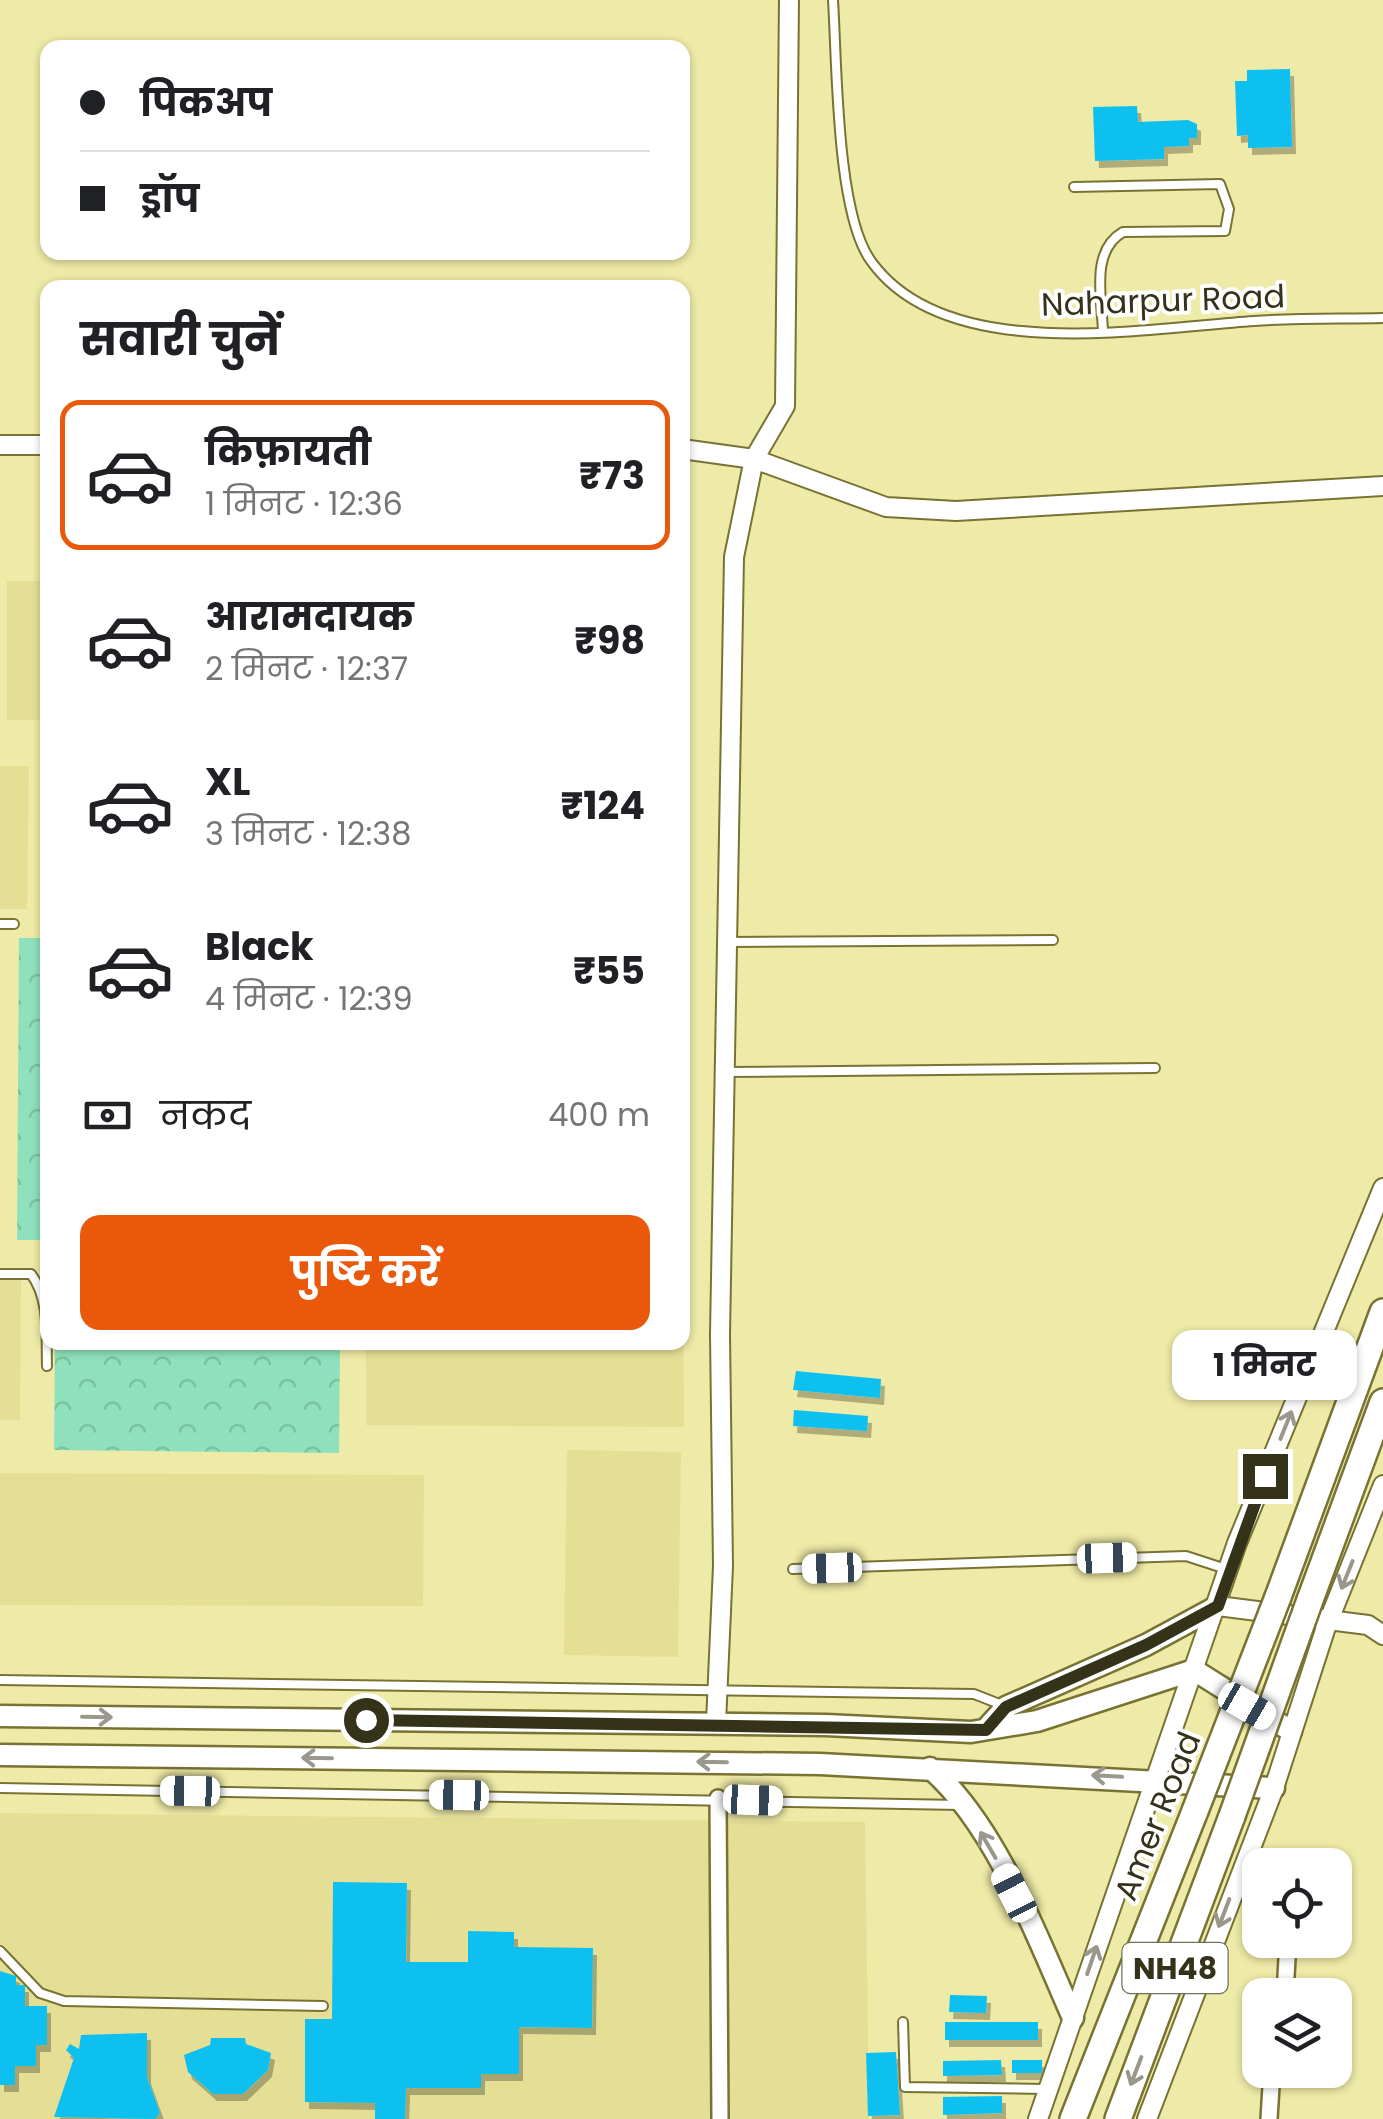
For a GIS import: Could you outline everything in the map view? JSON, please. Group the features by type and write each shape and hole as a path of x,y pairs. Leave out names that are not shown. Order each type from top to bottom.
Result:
{"highway":[{"name":"Amer Road","path":"1073,2119 1278,1597 1383,1312"},
{"name":"Amer Road","path":"1118,2119 1383,1402"}],"main road":[{"path":"986,1730 1006,1707 1146,1645 1218,1606"},
{"path":"0,1716 986,1730 1037,1721 1194,1670 1291,1732"},
{"path":"0,1755 930,1768 1274,1788"},
{"path":"930,1768 965,1805 1014,1893 1073,2018"}],"street":[{"path":"716,1724 734,557 754,459 772,436 784,406 789,0"},
{"path":"0,445 40,445"},
{"path":"690,450 754,459 886,507 956,511 1383,486"},
{"path":"1038,2119 1229,1570 1383,1188"},
{"path":"1257,1848 1329,1620 1383,1485"},
{"path":"1218,1606 1378,1625"},
{"path":"718,1798 720,2119"},
{"path":"1147,2119 1242,1888"},
{"path":"1269,2119 1271,2088"}],"lane":[{"name":"Naharpur Road","path":"833,0 843,150 850,194 870,260 894,285 974,323 1034,332 1383,318"},
{"path":"1074,187 1220,184 1229,209 1225,230 1123,232 1109,241 1102,256 1103,332"},
{"path":"0,924 14,924"},
{"path":"727,942 1053,940"},
{"path":"725,1072 1155,1068"},
{"path":"0,1274 30,1274 40,1292"},
{"path":"46,1350 46,1366"},
{"path":"793,1569 1186,1556 1229,1570"},
{"path":"0,1680 974,1694 1006,1707"},
{"path":"0,1788 965,1805"},
{"path":"0,1951 40,1993 64,2001 324,2006"},
{"path":"903,2022 905,2086 1048,2090"}],"shaded area":[{"path":"7,581 40,581 40,720 7,720"},
{"path":"0,766 29,766 27,909 0,909"},
{"path":"0,1276 21,1276 20,1420 0,1420"},
{"path":"366,1350 684,1350 684,1427 366,1425"},
{"path":"567,1450 681,1452 678,1657 564,1655"},
{"path":"0,1473 424,1475 423,1606 0,1605"},
{"path":"0,1813 865,1822 869,2119 0,2119"}],"green space":[{"path":"19,938 40,938 40,1240 17,1240"},
{"path":"55,1350 340,1350 339,1453 54,1450"}],"building":[{"path":"1290,69 1292,147 1248,148 1248,135 1237,136 1235,81 1247,81 1247,70"},
{"path":"1137,106 1138,122 1188,120 1197,124 1197,138 1189,138 1189,146 1164,147 1164,159 1095,161 1093,107"},
{"path":"796,1371 881,1379 880,1398 793,1390"},
{"path":"794,1410 868,1416 867,1431 793,1426"},
{"path":"333,1882 407,1883 406,1962 468,1962 468,1931 514,1932 514,1947 593,1948 592,2028 519,2027 519,2074 481,2074 481,2088 406,2088 405,2119 375,2119 375,2103 305,2102 305,2019 332,2019"},
{"path":"0,1971 16,1976 16,1985 25,1985 25,2006 47,2006 47,2045 36,2045 36,2066 15,2066 15,2085 0,2085"},
{"path":"950,1995 987,1996 986,2013 949,2012"},
{"path":"945,2022 1038,2022 1038,2040 945,2040"},
{"path":"147,2033 147,2077 160,2113 155,2119 54,2117 74,2058 66,2050 70,2044 79,2049 81,2035"},
{"path":"211,2038 245,2038 246,2044 271,2053 268,2070 243,2094 213,2094 188,2072 184,2055 210,2045"},
{"path":"896,2052 900,2115 868,2116 866,2053"},
{"path":"1001,2060 1002,2075 943,2076 943,2061"},
{"path":"1012,2060 1042,2060 1042,2073 1012,2073"},
{"path":"1002,2096 1002,2113 943,2115 943,2097"}],"route":[{"path":"366,1720 986,1730 1006,1707 1146,1645 1218,1606 1237,1544 1265,1476"}]}
